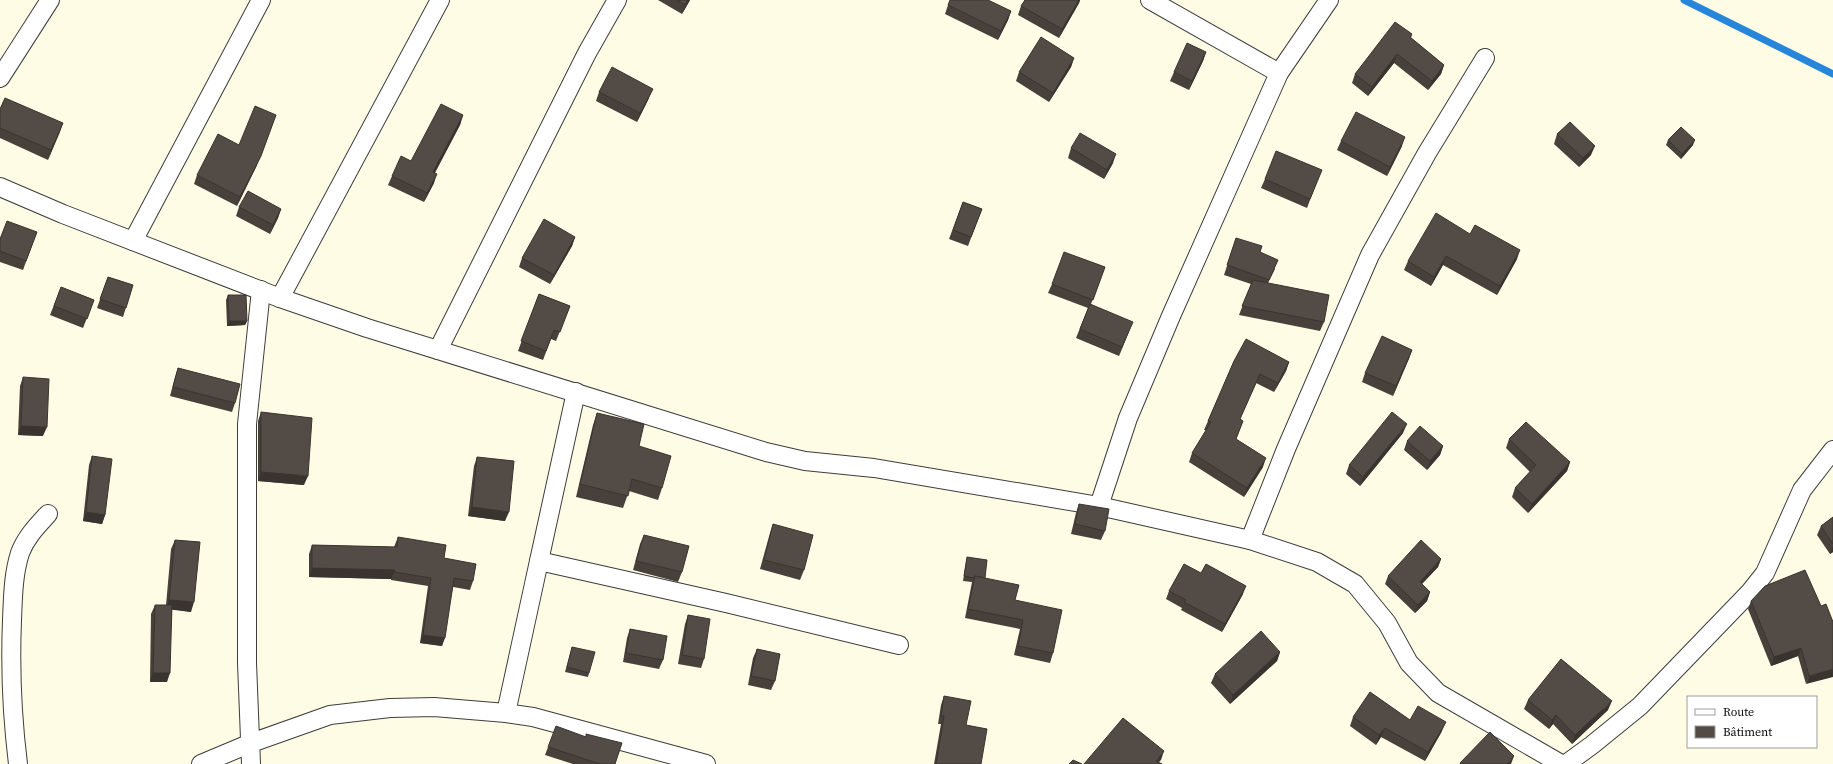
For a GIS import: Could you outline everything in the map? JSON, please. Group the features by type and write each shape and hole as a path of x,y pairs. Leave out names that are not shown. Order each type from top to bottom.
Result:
{"street":[{"path":"0,78 50,0"},
{"path":"133,241 261,0"},
{"path":"280,298 440,0"},
{"path":"438,350 584,60 616,0"},
{"path":"1150,0 1279,73"},
{"path":"1099,506 1128,418 1137,396 1186,281 1279,73 1329,0"},
{"path":"1250,540 1286,449 1370,255 1427,153 1485,58"},
{"path":"0,187 280,298 367,328 766,452 805,461 874,468 1099,506 1250,540 1317,562 1355,584 1387,624 1409,664 1438,693 1561,764"},
{"path":"251,764 247,663 248,424 261,290"},
{"path":"506,713 576,392"},
{"path":"1566,764 1640,706 1750,592 1765,573 1802,490 1833,450"},
{"path":"18,764 13,724 12,700 11,654 14,584 20,554 30,533 48,514"},
{"path":"539,561 726,603 899,645"},
{"path":"201,764 251,743 330,715 390,708 419,708 506,713 559,723 706,764"}],"building":[{"path":"677,0 688,0 685,5"},
{"path":"950,0 988,0 1011,11 1001,31 948,5"},
{"path":"1025,0 1079,0 1062,29 1021,6"},
{"path":"1395,22 1412,34 1410,37 1444,65 1432,81 1397,54 1372,87 1355,74"},
{"path":"1041,37 1074,58 1053,93 1019,72"},
{"path":"1187,43 1206,52 1192,81 1174,72"},
{"path":"612,67 653,89 640,113 599,92"},
{"path":"5,98 63,123 51,150 0,128 0,109"},
{"path":"441,104 463,115 433,172 437,174 427,193 392,176 401,156 411,161"},
{"path":"255,106 276,115 261,156 240,197 197,175 218,134 239,145"},
{"path":"1356,112 1405,137 1390,167 1341,141"},
{"path":"1570,122 1595,146 1583,158 1557,134"},
{"path":"1681,127 1695,140 1682,154 1668,140"},
{"path":"1080,133 1116,154 1107,170 1071,148"},
{"path":"1276,151 1322,170 1310,199 1265,179"},
{"path":"248,191 281,209 273,225 239,207"},
{"path":"963,202 982,209 971,237 953,230"},
{"path":"1436,213 1470,234 1475,225 1520,250 1500,286 1446,256 1434,277 1408,261"},
{"path":"544,219 575,237 554,275 522,258"},
{"path":"7,221 37,232 26,261 0,251 0,239"},
{"path":"1236,238 1262,246 1260,252 1278,260 1269,280 1227,265"},
{"path":"1064,252 1105,267 1093,300 1052,284"},
{"path":"108,277 133,285 126,308 100,299"},
{"path":"1253,280 1329,295 1324,322 1242,306"},
{"path":"61,287 94,300 87,319 54,306"},
{"path":"539,294 570,306 560,332 554,330 546,351 521,341"},
{"path":"228,295 246,295 247,321 229,321"},
{"path":"1090,304 1133,322 1122,347 1080,329"},
{"path":"1382,336 1412,350 1396,386 1365,373"},
{"path":"1246,339 1289,362 1278,383 1260,374 1240,419 1243,421 1236,439 1266,458 1247,488 1192,453 1211,422 1208,421 1234,361"},
{"path":"178,368 240,384 235,403 173,387"},
{"path":"23,377 49,379 47,427 21,426"},
{"path":"261,412 312,418 308,476 261,472"},
{"path":"1392,412 1407,424 1363,477 1349,465"},
{"path":"597,413 644,424 639,446 671,456 662,488 632,479 628,496 580,484"},
{"path":"1526,422 1570,462 1532,504 1515,488 1536,465 1509,439"},
{"path":"1420,426 1443,446 1430,461 1407,441"},
{"path":"92,456 112,459 105,515 86,512"},
{"path":"477,457 514,461 509,512 472,507"},
{"path":"1079,504 1109,509 1105,531 1075,524"},
{"path":"1833,517 1833,544 1821,526"},
{"path":"773,524 813,535 804,570 764,560"},
{"path":"644,535 689,546 682,572 636,561"},
{"path":"398,537 446,545 444,558 476,564 473,581 454,578 445,638 423,635 431,578 394,572 395,570 312,568 312,545 397,547"},
{"path":"175,540 200,542 194,602 169,600"},
{"path":"1421,540 1441,559 1420,582 1430,592 1418,605 1388,576"},
{"path":"967,557 987,560 985,578 964,576"},
{"path":"1184,564 1201,573 1206,564 1246,586 1225,624 1184,602 1186,600 1169,591"},
{"path":"1805,570 1821,606 1826,604 1833,622 1833,669 1809,676 1801,648 1774,657 1751,601 1765,586"},
{"path":"975,576 1019,585 1015,600 1062,610 1053,653 1018,646 1023,620 968,609"},
{"path":"155,605 172,605 170,673 153,673"},
{"path":"688,615 710,619 704,659 682,655"},
{"path":"630,629 667,636 663,660 626,653"},
{"path":"1261,631 1280,652 1233,695 1215,674"},
{"path":"572,647 595,652 589,673 567,667"},
{"path":"757,649 780,654 775,681 751,676"},
{"path":"1561,659 1612,701 1575,735 1556,715 1552,720 1528,700"},
{"path":"1370,692 1410,720 1418,706 1446,722 1428,752 1385,728 1379,735 1353,717"},
{"path":"944,696 971,701 966,725 987,729 981,764 936,764 944,716 941,716"},
{"path":"1123,718 1164,751 1156,761 1162,764 1084,764"},
{"path":"556,726 586,737 586,734 622,743 615,764 600,764 548,747"},
{"path":"1490,732 1514,756 1507,764 1461,764 1460,763"},
{"path":"1073,760 1082,764 1069,764"}],"waterway":[{"path":"1684,0 1833,74"}]}
